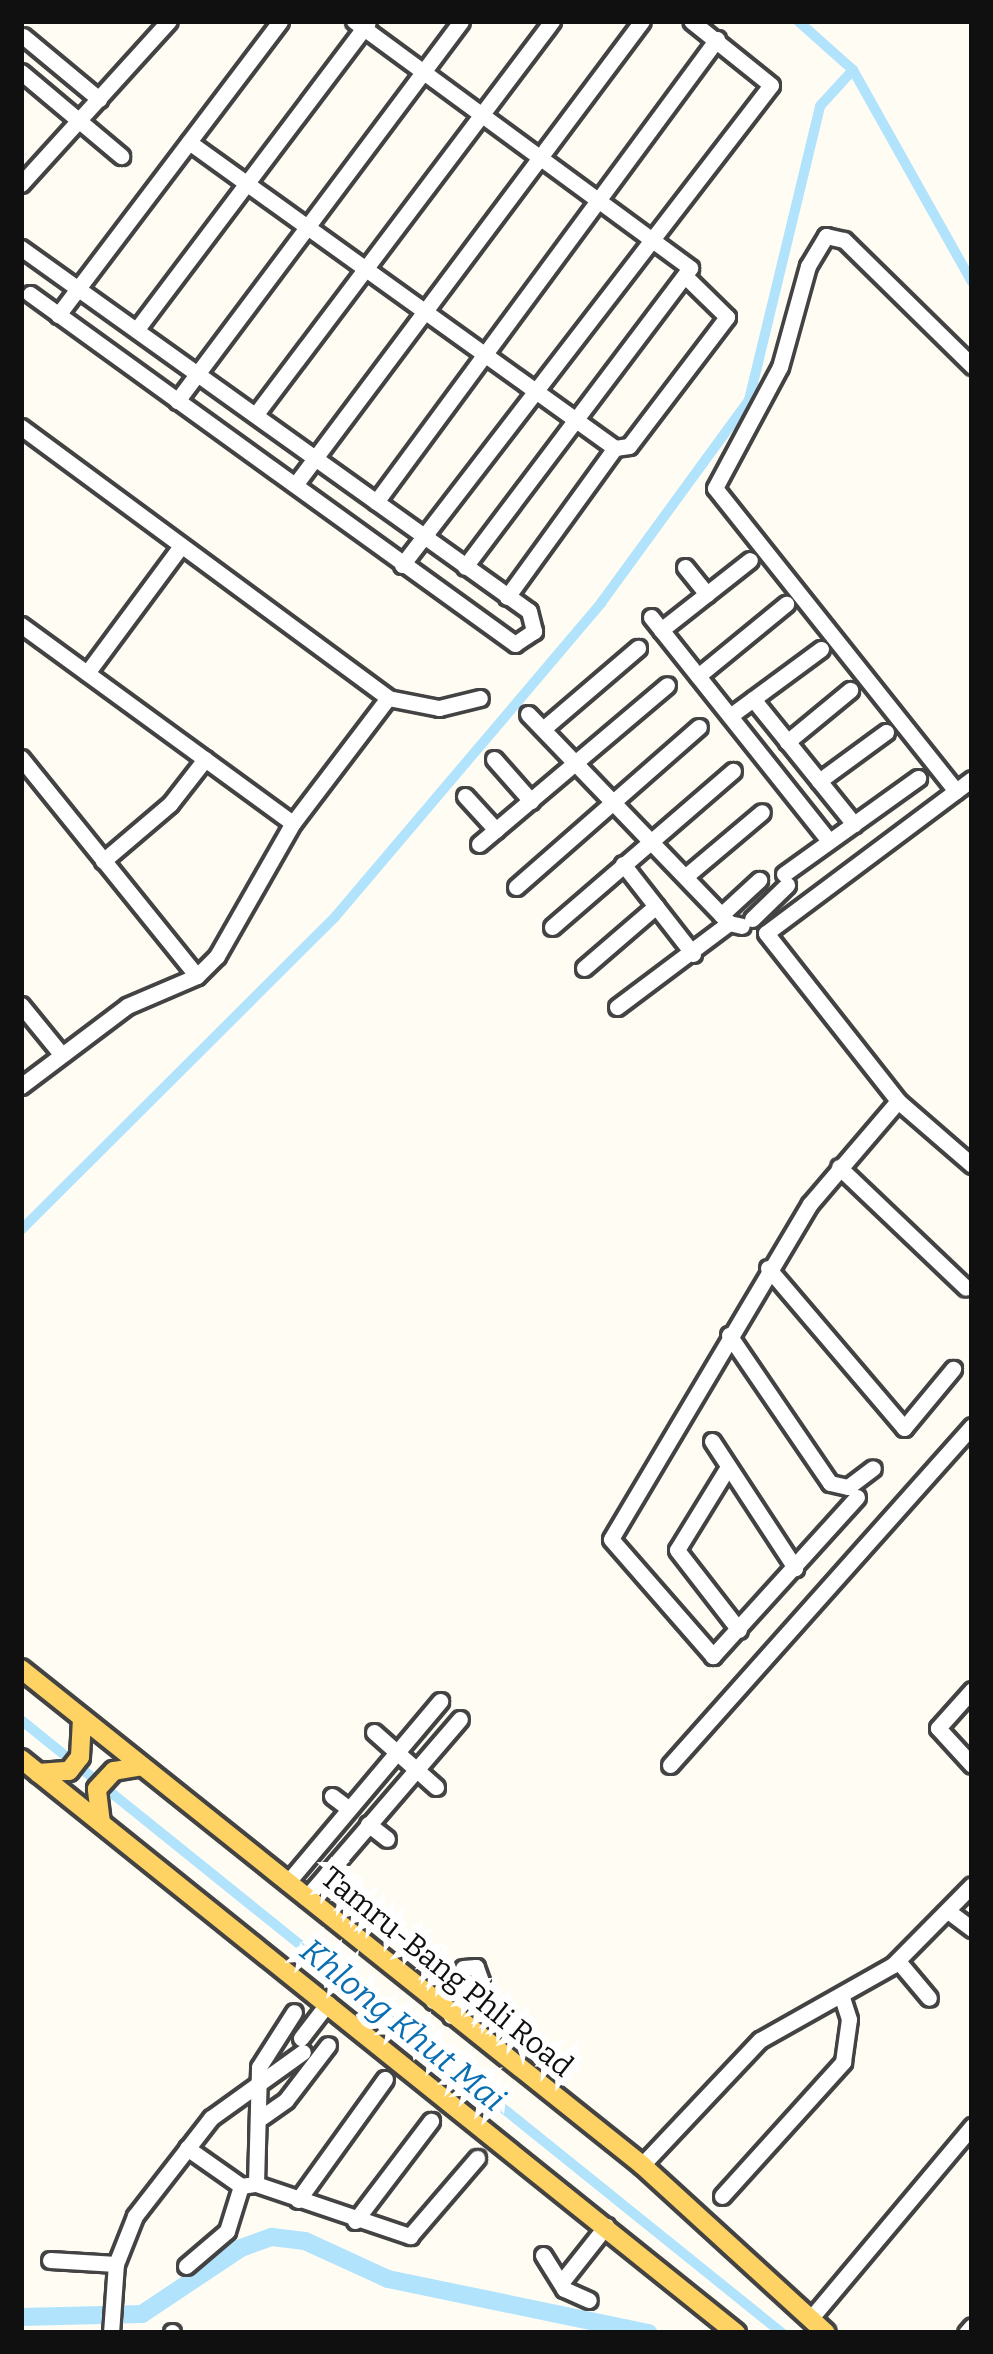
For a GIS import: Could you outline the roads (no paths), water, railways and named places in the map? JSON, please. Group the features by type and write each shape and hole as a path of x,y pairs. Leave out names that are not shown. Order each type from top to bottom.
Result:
{"main road":[{"name":"Tamru-Bang Phli Road","path":"21,1669 642,2165 826,2333"},
{"path":"38,1773 74,1764 82,1718"},
{"path":"21,1759 736,2333"},
{"path":"101,1822 101,1785 141,1766"}],"street":[{"path":"37,21 22,38 99,98"},
{"path":"58,315 280,21"},
{"path":"177,400 460,21"},
{"path":"256,414 552,21"},
{"path":"295,485 642,21"},
{"path":"402,565 771,85 691,21"},
{"path":"21,184 168,22"},
{"path":"137,329 363,23 690,268 465,567"},
{"path":"376,502 717,39"},
{"path":"21,72 121,156"},
{"path":"189,142 615,448"},
{"path":"956,790 715,488 780,368 808,266 826,236 844,240 972,366"},
{"path":"21,248 507,597 536,621 520,645 402,565 30,294"},
{"path":"507,597 615,448 629,446 727,317 686,277"},
{"path":"21,427 388,698 439,708 480,698"},
{"path":"87,673 182,546"},
{"path":"750,560 707,594 656,624 829,841"},
{"path":"685,567 707,594"},
{"path":"698,676 787,604"},
{"path":"21,625 293,824"},
{"path":"543,729 638,648"},
{"path":"730,716 820,649"},
{"path":"479,844 667,685"},
{"path":"787,742 850,690"},
{"path":"21,1086 127,1006 197,976 235,931 293,824 388,698"},
{"path":"752,700 854,824"},
{"path":"527,714 686,876 738,920"},
{"path":"515,887 699,727"},
{"path":"819,782 886,732"},
{"path":"21,758 197,976"},
{"path":"103,861 170,804 205,759"},
{"path":"494,759 531,801"},
{"path":"552,927 733,770"},
{"path":"918,778 829,841 788,877 771,908 767,940 898,1101 972,1165"},
{"path":"617,1007 738,920 771,908 972,779"},
{"path":"465,796 496,830"},
{"path":"686,876 762,812"},
{"path":"623,864 693,954"},
{"path":"738,920 759,880"},
{"path":"584,968 656,906"},
{"path":"21,1005 61,1054"},
{"path":"857,1497 740,1630 710,1655 611,1539 768,1268 838,1167 898,1101"},
{"path":"838,1167 966,1288"},
{"path":"768,1268 904,1428 953,1369"},
{"path":"729,1335 830,1483 848,1487 873,1468"},
{"path":"670,1765 972,1426"},
{"path":"712,1442 795,1568"},
{"path":"728,1467 677,1550 740,1630"},
{"path":"972,1690 938,1728 972,1765"},
{"path":"287,1883 440,1701"},
{"path":"306,1898 460,1719"},
{"path":"374,1732 436,1787"},
{"path":"332,1796 349,1809"},
{"path":"368,1824 387,1839"},
{"path":"642,2165 760,2040 898,1961 972,1885"},
{"path":"948,1911 972,1929"},
{"path":"898,1961 929,1998"},
{"path":"433,2001 459,1971 476,1967 481,1981 452,2016"},
{"path":"722,2195 843,2062 849,2019 842,1995"},
{"path":"111,2333 116,2264 135,2216 187,2148 236,2096 284,2068 332,2006"},
{"path":"186,2266 227,2231 248,2185 262,2117 258,2086 265,2052 294,2012"},
{"path":"262,2117 286,2100 328,2045"},
{"path":"298,2200 385,2079"},
{"path":"355,2222 430,2121"},
{"path":"811,2318 972,2126"},
{"path":"187,2148 248,2185 410,2236 477,2158"},
{"path":"589,2300 564,2289 564,2279 606,2226"},
{"path":"543,2255 564,2279"},
{"path":"50,2260 116,2264"},
{"path":"966,2333 972,2326"}],"waterway":[{"path":"798,21 853,70 972,282"},
{"path":"21,1230 335,917 601,603 749,400 820,106 853,70"},
{"name":"Khlong Khut Mai","path":"21,1720 782,2333"},
{"path":"21,2317 142,2314 241,2248 272,2237 305,2241 388,2279 648,2333"}],"tunnel":[{"path":"739,917 747,912"}]}
